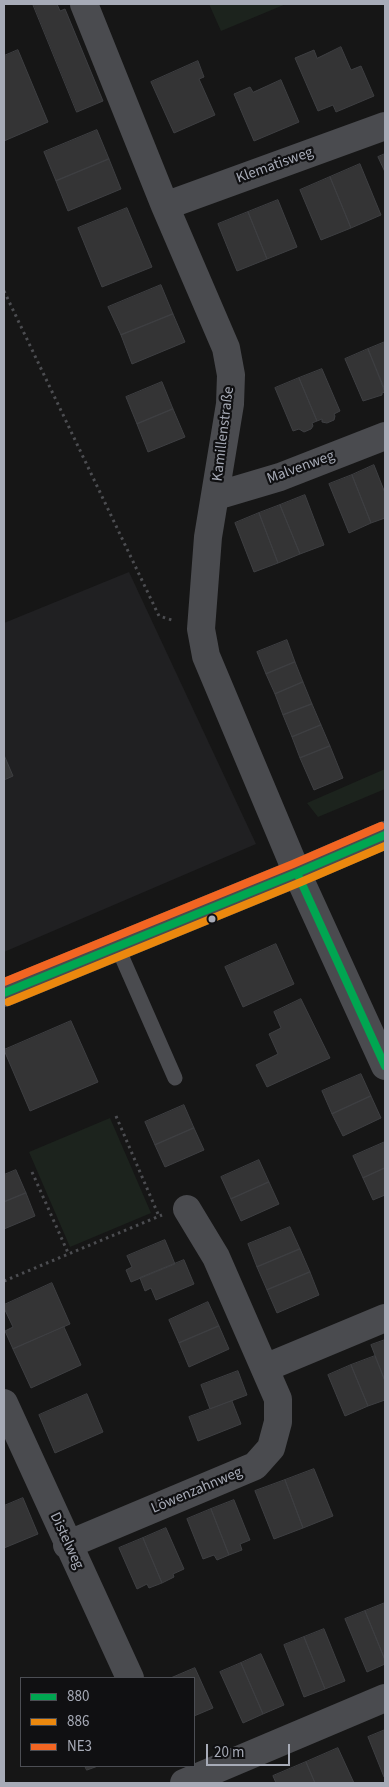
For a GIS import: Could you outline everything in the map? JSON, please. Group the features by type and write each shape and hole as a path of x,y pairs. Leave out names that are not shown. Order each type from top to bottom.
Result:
{"street":[{"name":"Kamillenstraße","path":"84,4 165,206 226,348 230,375 230,404 208,537 201,629 206,656 297,873 385,1066"},
{"name":"Klematisweg","path":"165,206 385,126"},
{"name":"Malvenweg","path":"216,496 280,477 385,436"},
{"path":"4,993 385,835"},
{"name":"Löwenzahnweg","path":"67,1545 255,1466 271,1448 278,1422 278,1399 216,1257 187,1209"},
{"path":"265,1368 385,1318"},
{"name":"Distelweg","path":"4,1403 67,1545 130,1677"},
{"path":"184,1783 385,1698"},
{"path":"170,1767 178,1783"}],"lane":[{"path":"117,946 175,1078"}],"path":[{"path":"4,291 159,616 201,629"},
{"path":"116,1116 159,1216"},
{"path":"32,1172 69,1255"},
{"path":"4,1281 159,1216 187,1209"}],"shaded area":[{"path":"209,4 286,4 221,31"},
{"path":"129,572 256,844 4,952 4,623"},
{"path":"385,769 385,789 318,817 307,803"},
{"path":"110,1118 151,1213 70,1247 29,1152"}],"building":[{"path":"33,4 57,4 60,11 65,9 103,101 77,112"},
{"path":"341,47 351,70 361,66 374,96 336,112 333,105 318,111 295,58 314,50 317,58"},
{"path":"18,50 48,122 4,141 4,56"},
{"path":"198,61 204,77 199,79 215,115 174,133 151,82"},
{"path":"281,80 299,122 254,141 234,94 250,87 253,92"},
{"path":"97,130 109,159 56,181 44,152"},
{"path":"385,154 385,172 378,157"},
{"path":"109,159 121,189 68,211 56,181"},
{"path":"360,164 381,215 351,228 330,177"},
{"path":"330,177 351,228 321,240 300,190"},
{"path":"278,200 297,247 267,259 248,212"},
{"path":"127,208 152,267 102,287 78,228"},
{"path":"248,212 267,259 237,271 218,224"},
{"path":"161,285 173,314 121,335 108,307"},
{"path":"173,314 185,342 132,364 121,335"},
{"path":"385,342 385,390 368,349"},
{"path":"368,349 385,392 382,395 363,401 345,359"},
{"path":"322,369 340,411 334,414 334,420 327,423 322,422 322,419 317,421 299,378"},
{"path":"299,378 317,421 312,423 311,429 304,432 299,429 293,431 275,388"},
{"path":"162,382 173,409 137,424 126,397"},
{"path":"173,409 185,437 148,452 137,424"},
{"path":"374,465 385,493 385,518 371,523 352,475"},
{"path":"352,475 371,523 349,533 329,484"},
{"path":"305,495 324,545 300,554 280,505"},
{"path":"280,505 300,554 278,563 259,513"},
{"path":"259,513 278,563 254,572 235,523"},
{"path":"287,640 295,662 266,674 257,652"},
{"path":"295,662 303,682 275,694 266,674"},
{"path":"303,682 312,704 283,715 275,694"},
{"path":"312,704 321,725 292,737 283,715"},
{"path":"321,725 330,746 300,758 292,737"},
{"path":"330,746 343,778 314,790 300,758"},
{"path":"4,755 13,776 4,780"},
{"path":"276,944 294,984 243,1007 225,967"},
{"path":"301,999 330,1058 267,1087 256,1065 278,1054 269,1034 281,1028 274,1012"},
{"path":"71,1021 98,1082 30,1111 4,1050"},
{"path":"361,1074 371,1096 332,1114 322,1091"},
{"path":"371,1096 381,1118 343,1136 332,1114"},
{"path":"184,1105 194,1128 155,1145 145,1122"},
{"path":"194,1128 204,1150 165,1167 155,1145"},
{"path":"385,1142 385,1168 363,1178 353,1156"},
{"path":"259,1160 269,1182 231,1199 221,1177"},
{"path":"385,1168 385,1195 373,1200 363,1178"},
{"path":"16,1170 26,1193 4,1202 4,1175"},
{"path":"269,1182 279,1204 241,1221 231,1199"},
{"path":"26,1193 35,1216 4,1229 4,1202"},
{"path":"290,1227 300,1249 257,1267 248,1244"},
{"path":"165,1240 175,1264 131,1282 126,1270 132,1267 127,1256"},
{"path":"300,1249 310,1272 267,1290 257,1267"},
{"path":"184,1260 194,1284 156,1300 151,1288 145,1291 140,1278"},
{"path":"310,1272 319,1295 277,1313 267,1290"},
{"path":"52,1283 70,1324 13,1349 5,1331 13,1327 4,1305"},
{"path":"208,1302 219,1326 179,1343 169,1320"},
{"path":"219,1326 229,1349 189,1367 179,1343"},
{"path":"64,1327 81,1365 31,1388 13,1349"},
{"path":"385,1340 385,1381 371,1345"},
{"path":"375,1356 385,1381 385,1400 368,1406 351,1365"},
{"path":"351,1365 368,1406 345,1416 328,1375"},
{"path":"238,1371 247,1395 210,1409 201,1385"},
{"path":"87,1394 103,1432 55,1453 39,1415"},
{"path":"232,1401 241,1424 198,1441 189,1417"},
{"path":"314,1469 333,1516 303,1528 285,1480"},
{"path":"285,1480 303,1528 274,1539 255,1491"},
{"path":"23,1498 38,1534 4,1548 4,1506"},
{"path":"234,1500 250,1540 240,1544 242,1550 229,1555 211,1509"},
{"path":"211,1509 229,1555 217,1560 214,1555 203,1559 187,1519"},
{"path":"166,1528 184,1569 173,1574 174,1577 162,1583 143,1538"},
{"path":"143,1538 162,1583 149,1588 147,1584 137,1589 119,1548"},
{"path":"385,1603 385,1660 365,1611"},
{"path":"365,1611 385,1660 385,1664 367,1672 345,1619"},
{"path":"324,1629 345,1681 325,1689 304,1637"},
{"path":"304,1637 325,1689 304,1697 284,1645"},
{"path":"261,1654 284,1705 263,1714 241,1663"},
{"path":"241,1663 263,1714 243,1723 220,1672"},
{"path":"195,1668 213,1708 195,1716 195,1677 173,1677"},
{"path":"385,1730 385,1777 384,1777 368,1737"},
{"path":"338,1748 354,1783 315,1783 306,1762"},
{"path":"306,1762 315,1783 276,1783 273,1776"}],"transit line":[{"name":"NE3","path":"4,982 381,826"},
{"name":"880","path":"4,993 385,835"},
{"name":"886","path":"8,1002 385,846"},
{"name":"880","path":"297,873 385,1066"}]}
